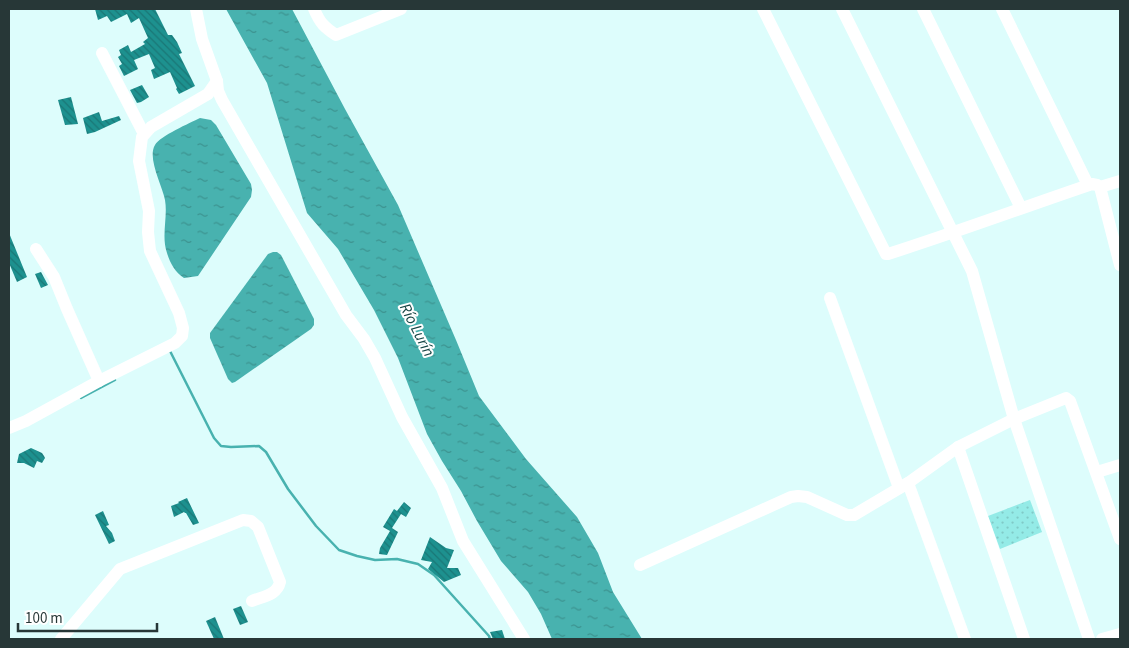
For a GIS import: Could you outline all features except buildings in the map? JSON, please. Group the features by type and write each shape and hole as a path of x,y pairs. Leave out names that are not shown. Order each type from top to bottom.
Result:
{"street":[{"path":"196,9 202,39 217,81 218,91 226,108 346,315 375,358 402,417 442,488 462,541 524,639"},
{"path":"314,9 325,28 336,35 382,12 402,9"},
{"path":"763,9 884,253 888,254 952,234 1021,208 1094,186 1120,181"},
{"path":"842,9 975,279 1014,419 1089,639"},
{"path":"923,9 1021,208"},
{"path":"1002,9 1094,186 1120,265"},
{"path":"102,53 144,134"},
{"path":"9,428 26,421 99,381 175,343 182,336 183,328 179,313 150,251 148,232 150,211 139,160 142,137 150,127 208,94 217,81"},
{"path":"36,249 54,277 99,381"},
{"path":"830,298 965,639"},
{"path":"640,565 791,497 807,497 851,516 854,515 904,486 958,447 1014,419 1064,399 1070,401 1119,534"},
{"path":"958,447 1024,639"},
{"path":"1096,472 1120,465"},
{"path":"61,639 120,569 243,520 251,521 258,527 280,582 278,589 274,592 252,601"},
{"path":"1102,639 1120,634"}],"shaded area":[{"path":"1030,500 1042,532 1000,549 988,516"}],"water":[{"name":"Río Lurín","path":"226,9 292,9 398,205 479,396 526,459 577,517 598,553 613,592 642,639 552,639 541,614 528,592 501,561 427,434 398,358 374,310 338,249 307,213 267,83"},
{"path":"200,118 211,120 216,125 251,184 252,190 251,197 198,276 184,278 173,267 165,247 165,200 154,164 153,150 158,141"},
{"path":"273,252 281,255 314,319 314,325 311,329 232,383 228,379 210,338 210,333 268,254"}],"waterway":[{"path":"169,351 214,438 221,446 259,446 266,452 288,489 316,526 339,550 375,560 397,559 418,564 434,575 490,639"},
{"path":"81,398 115,380"}]}
